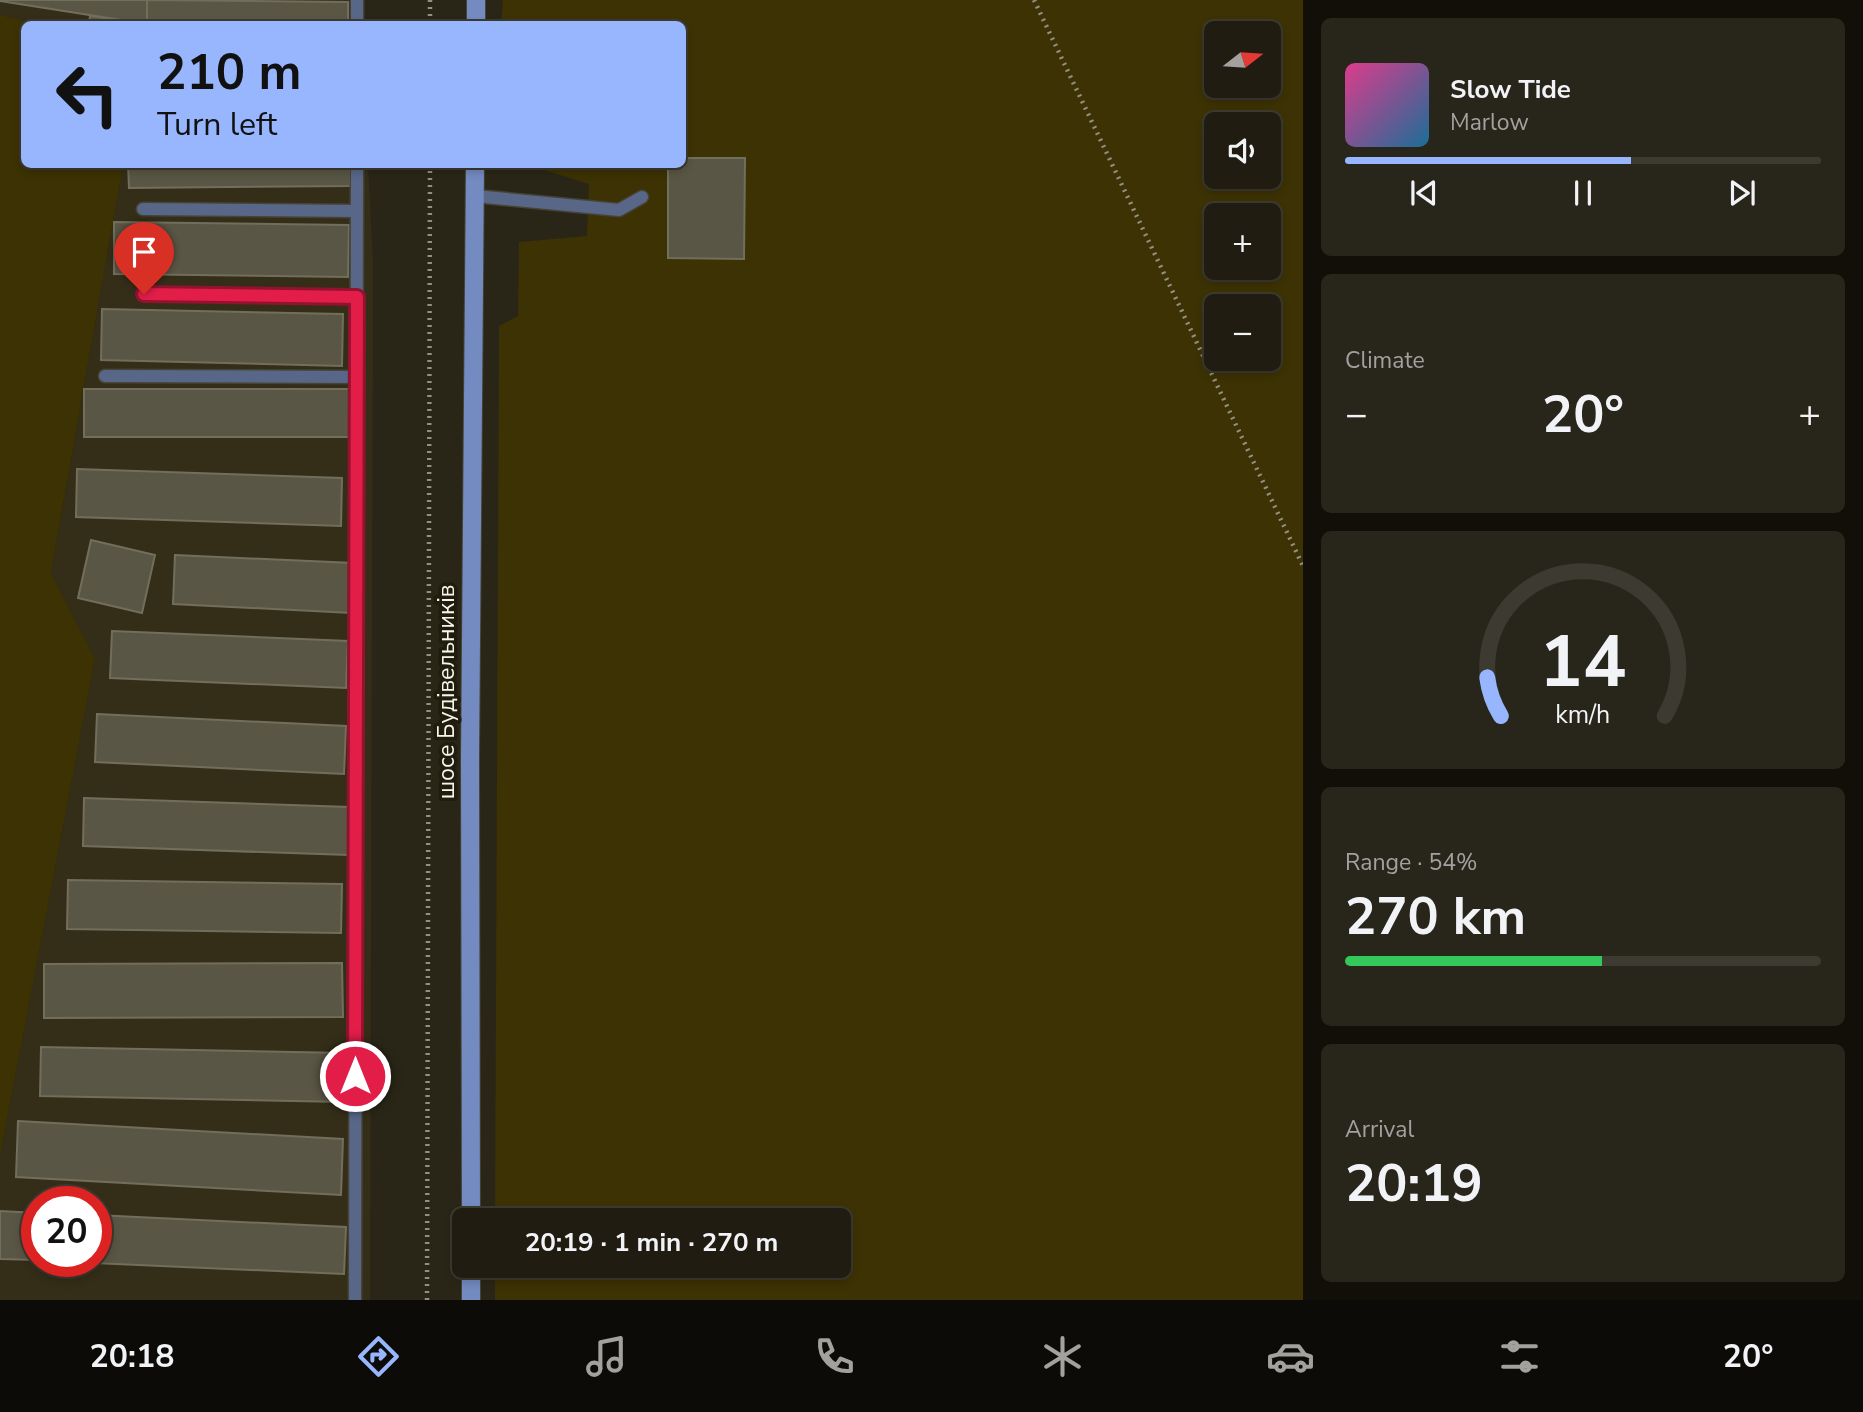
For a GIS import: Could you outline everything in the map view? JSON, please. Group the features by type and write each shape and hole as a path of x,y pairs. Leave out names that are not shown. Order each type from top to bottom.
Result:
{"main road":[{"path":"476,0 476,21"},
{"name":"шосе Будівельників","path":"471,1208 470,760 475,168"},
{"path":"471,1278 471,1300"}],"lane":[{"path":"357,0 357,21"},
{"path":"355,1300 357,168"},
{"path":"475,196 619,210 642,197"},
{"path":"143,209 357,211"},
{"path":"144,294 357,297"},
{"path":"105,376 357,377"}],"path":[{"path":"430,0 430,21"},
{"path":"1034,0 1303,566"},
{"path":"427,1300 430,168"},
{"path":"421,1300 427,1292"}],"shaded area":[{"path":"0,0 357,0 359,21 29,21 0,15"},
{"path":"503,0 1303,0 1303,1300 495,1300 495,1278 851,1278 851,1208 495,1208 499,326 518,316 519,242 587,236 589,184 538,168 686,168 686,21 501,21"},
{"path":"0,15 29,21 21,21 21,168 122,168 51,573 95,659 0,1156"},
{"path":"122,168 368,168 373,262 370,1300 0,1300 0,1156 95,659 51,574"}],"building":[{"path":"147,0 147,21 128,21 0,1"},
{"path":"147,0 348,2 348,21 147,21"},
{"path":"90,16 126,21 89,21"},
{"path":"686,158 745,158 744,259 668,258 668,168 686,168"},
{"path":"128,168 350,168 350,186 129,188"},
{"path":"114,222 349,225 348,277 114,274"},
{"path":"102,309 343,314 342,366 101,360"},
{"path":"84,389 350,389 351,437 84,437"},
{"path":"77,469 342,478 341,526 76,517"},
{"path":"91,540 155,555 142,613 78,598"},
{"path":"175,555 353,563 351,613 173,604"},
{"path":"112,631 348,641 346,688 110,678"},
{"path":"97,714 346,726 344,774 95,762"},
{"path":"84,798 349,807 348,855 83,846"},
{"path":"68,880 342,884 341,933 67,929"},
{"path":"342,963 343,1017 44,1018 44,964"},
{"path":"41,1047 345,1053 344,1102 40,1096"},
{"path":"18,1121 343,1139 341,1195 16,1177"},
{"path":"0,1211 21,1212 21,1260 0,1259"},
{"path":"112,1216 346,1227 344,1274 112,1264"}],"route":[{"path":"144,294 357,297 355,1076"}]}
